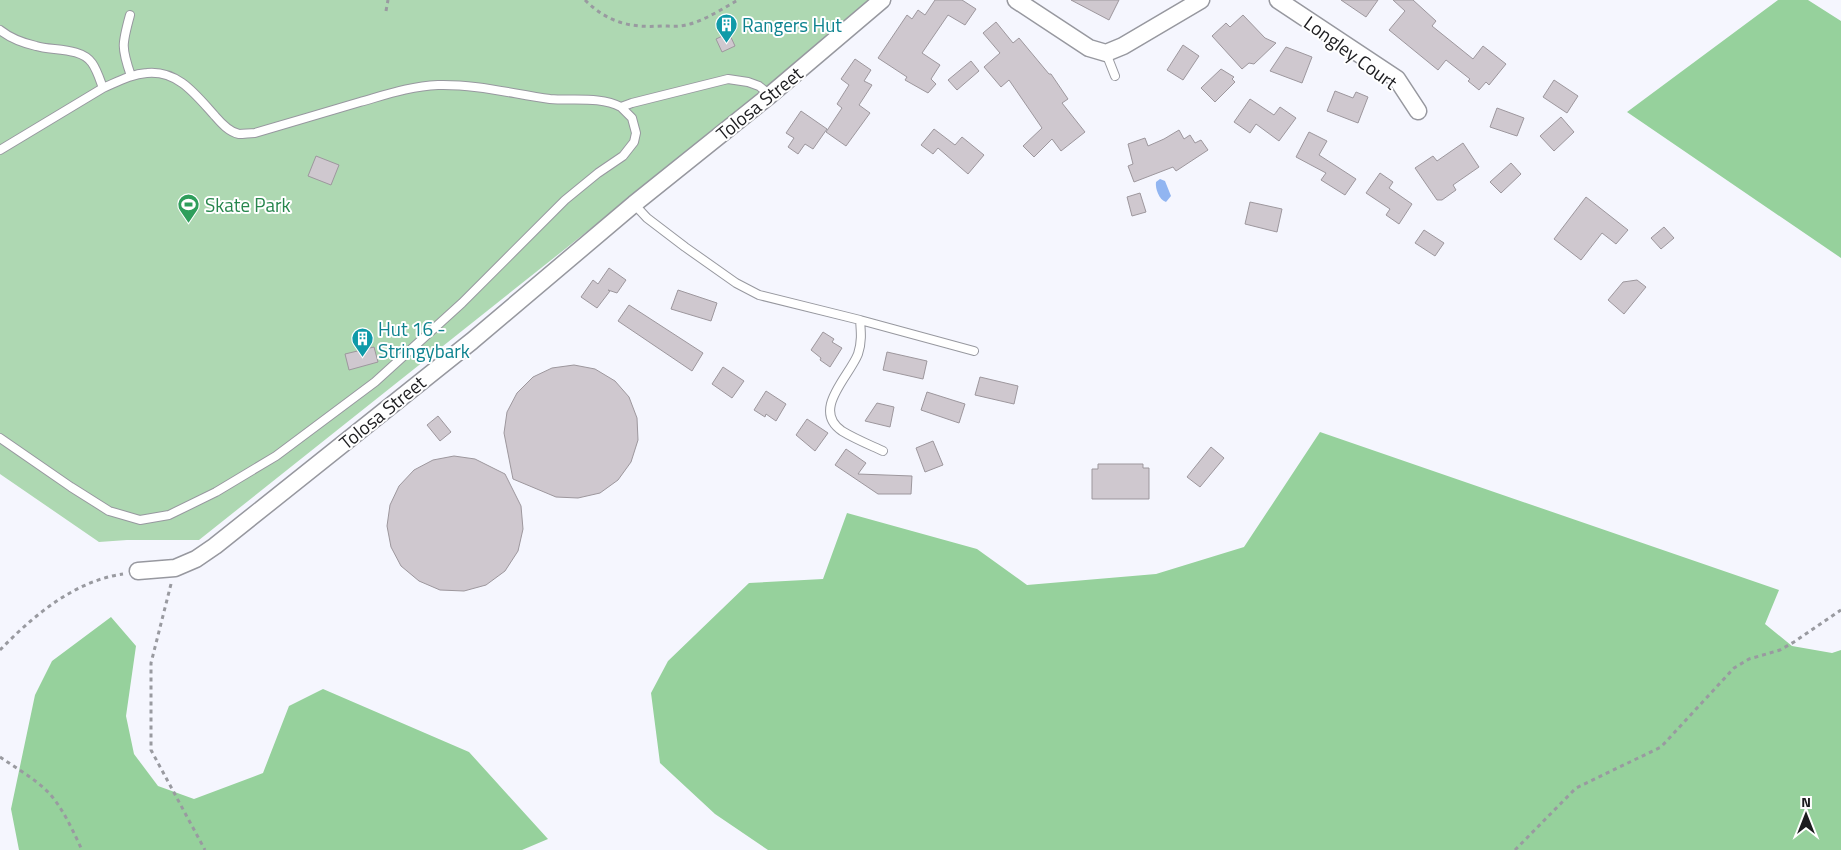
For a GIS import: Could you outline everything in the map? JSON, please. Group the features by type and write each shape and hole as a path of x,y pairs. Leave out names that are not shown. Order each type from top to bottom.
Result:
{"street":[{"name":"Tolosa Street","path":"138,571 175,568 196,559 215,546 472,340 634,204 770,95 882,0"},
{"path":"1016,0 1089,48 1106,53 1123,46 1201,0"},
{"name":"Longley Court","path":"1278,0 1397,80 1418,111"}],"lane":[{"path":"130,15 123,46 131,76"},
{"path":"0,30 20,41 38,47 76,53 85,57 91,62 104,88"},
{"path":"1106,53 1115,76"},
{"path":"0,150 104,88 131,76 157,73 180,81 230,130 240,134 255,133 393,93 425,86 474,87 550,98 614,103 632,118 636,133 634,142 623,156 598,173 565,200 462,303 375,382 276,456 216,492 170,515 140,520 109,511 0,438"},
{"path":"621,107 632,102 728,79 759,86 770,95"},
{"path":"634,204 647,218 680,244 736,282 759,295 974,351"},
{"path":"860,320 862,338 858,353 832,397 829,406 830,414 833,422 841,430 884,452"}],"path":[{"path":"386,11 388,0"},
{"path":"585,0 594,9 613,21 632,26 648,27 686,25 716,13 738,0"},
{"path":"175,568 152,663 152,750 205,850"},
{"path":"0,650 43,610 67,595 94,581 116,574 138,571"},
{"path":"1515,850 1576,788 1662,747 1734,668 1749,659 1780,650 1841,610"},
{"path":"0,757 49,793 67,819 82,850"}],"green space":[{"path":"0,0 872,0 765,90 199,540 99,542 0,474"},
{"path":"1778,0 1808,0 1841,21 1841,258 1627,112"},
{"path":"1320,432 1779,590 1765,624 1792,646 1832,653 1841,650 1841,850 768,850 715,814 660,763 651,693 668,661 749,583 823,579 847,513 977,549 1027,585 1156,574 1244,547"},
{"path":"111,617 136,646 126,716 134,754 158,786 194,799 263,773 289,706 323,689 469,752 548,839 522,850 19,850 11,809 35,695 52,661"}],"water":[{"path":"1160,179 1165,181 1171,196 1166,202 1161,199 1157,190 1156,182"}],"building":[{"path":"935,0 962,0 976,9 965,25 948,15 922,53 940,65 931,79 936,84 928,93 905,80 907,77 878,58 907,15 912,19 918,10 925,15"},
{"path":"1071,0 1119,0 1109,20"},
{"path":"1341,0 1378,0 1366,17"},
{"path":"1393,0 1413,0 1436,21 1432,26 1473,59 1483,46 1506,64 1489,85 1486,82 1479,90 1468,81 1470,79 1446,60 1438,70 1389,30 1405,11"},
{"path":"1243,15 1265,38 1276,43 1254,64 1249,63 1242,69 1212,36 1226,23 1230,27"},
{"path":"996,22 1013,43 1019,38 1051,74 1068,99 1062,103 1085,132 1061,151 1052,139 1034,157 1023,146 1042,128 1009,80 1001,87 984,67 1000,53 983,33"},
{"name":"Rangers Hut","path":"729,33 735,46 722,52 716,39"},
{"path":"1183,45 1199,56 1183,80 1167,70"},
{"path":"1286,47 1312,57 1302,83 1270,71"},
{"path":"855,59 871,70 864,81 872,85 859,105 870,113 846,146 826,132 842,108 837,104 849,85 841,79"},
{"path":"971,61 979,71 957,90 948,80"},
{"path":"1221,69 1234,77 1232,79 1235,82 1215,102 1201,88"},
{"path":"1554,80 1578,96 1567,113 1543,97"},
{"path":"1335,91 1353,98 1356,92 1368,97 1358,123 1327,111"},
{"path":"1250,99 1274,115 1280,107 1296,118 1279,141 1256,124 1250,133 1234,122"},
{"path":"1497,108 1524,118 1517,136 1490,127"},
{"path":"801,111 827,129 813,149 805,144 798,154 788,147 794,138 786,133"},
{"path":"1561,117 1574,132 1554,151 1540,136"},
{"path":"934,129 955,145 962,137 984,155 968,174 938,148 933,154 921,145"},
{"path":"1179,130 1184,139 1190,135 1195,143 1201,140 1208,150 1176,171 1173,167 1134,182 1128,166 1133,164 1128,144 1145,138 1148,146"},
{"path":"1309,132 1327,141 1319,155 1356,179 1345,195 1321,180 1326,173 1296,157"},
{"path":"1463,143 1479,167 1453,185 1456,190 1442,200 1437,200 1415,168 1433,156 1437,161"},
{"path":"316,156 339,165 331,185 308,176"},
{"path":"1511,163 1521,174 1501,193 1490,182"},
{"path":"1380,173 1393,182 1389,188 1412,204 1399,224 1386,215 1390,209 1366,193"},
{"path":"1140,193 1146,212 1132,216 1127,197"},
{"path":"1586,197 1628,230 1616,244 1602,233 1581,260 1554,239"},
{"path":"1250,202 1282,209 1277,232 1245,224"},
{"path":"1664,227 1674,238 1661,249 1651,238"},
{"path":"1424,230 1444,243 1435,256 1415,243"},
{"path":"609,268 626,280 617,293 608,290 610,291 597,308 581,297 593,280 598,284"},
{"path":"1637,280 1646,287 1624,314 1608,300 1623,282"},
{"path":"678,290 717,303 711,321 671,309"},
{"path":"629,305 703,353 692,371 618,321"},
{"path":"823,332 834,339 832,342 842,348 830,367 811,350"},
{"name":"Hut 16 - Stringybark","path":"374,347 378,362 349,370 345,354"},
{"path":"887,352 927,361 923,379 883,370"},
{"path":"574,365 595,369 615,381 629,397 637,418 638,440 631,462 618,480 600,493 578,498 556,497 513,479 504,433 507,412 517,393 533,377 552,368"},
{"path":"723,367 744,381 732,398 712,384"},
{"path":"980,377 1018,386 1014,404 975,395"},
{"path":"766,391 786,404 776,421 766,414 765,417 754,410"},
{"path":"927,392 965,404 959,423 921,410"},
{"path":"877,403 894,407 890,427 865,421"},
{"path":"438,416 451,432 440,441 427,425"},
{"path":"807,419 828,433 815,451 796,435"},
{"path":"933,441 943,465 925,472 916,448"},
{"path":"1211,447 1224,458 1200,487 1187,477"},
{"path":"846,449 866,463 858,474 912,476 911,494 878,494 835,465"},
{"path":"454,456 475,459 505,474 521,506 523,529 518,551 505,571 486,585 464,591 440,590 419,581 401,566 391,547 387,526 390,505 399,486 414,470 433,460"},
{"path":"1098,464 1143,464 1143,468 1149,468 1149,499 1092,499 1092,469 1098,469"}],"place":[{"name":"Rangers Hut","path":"726,43"},
{"name":"Skate Park","path":"189,223"},
{"name":"Hut 16 - Stringybark","path":"362,358"}]}
